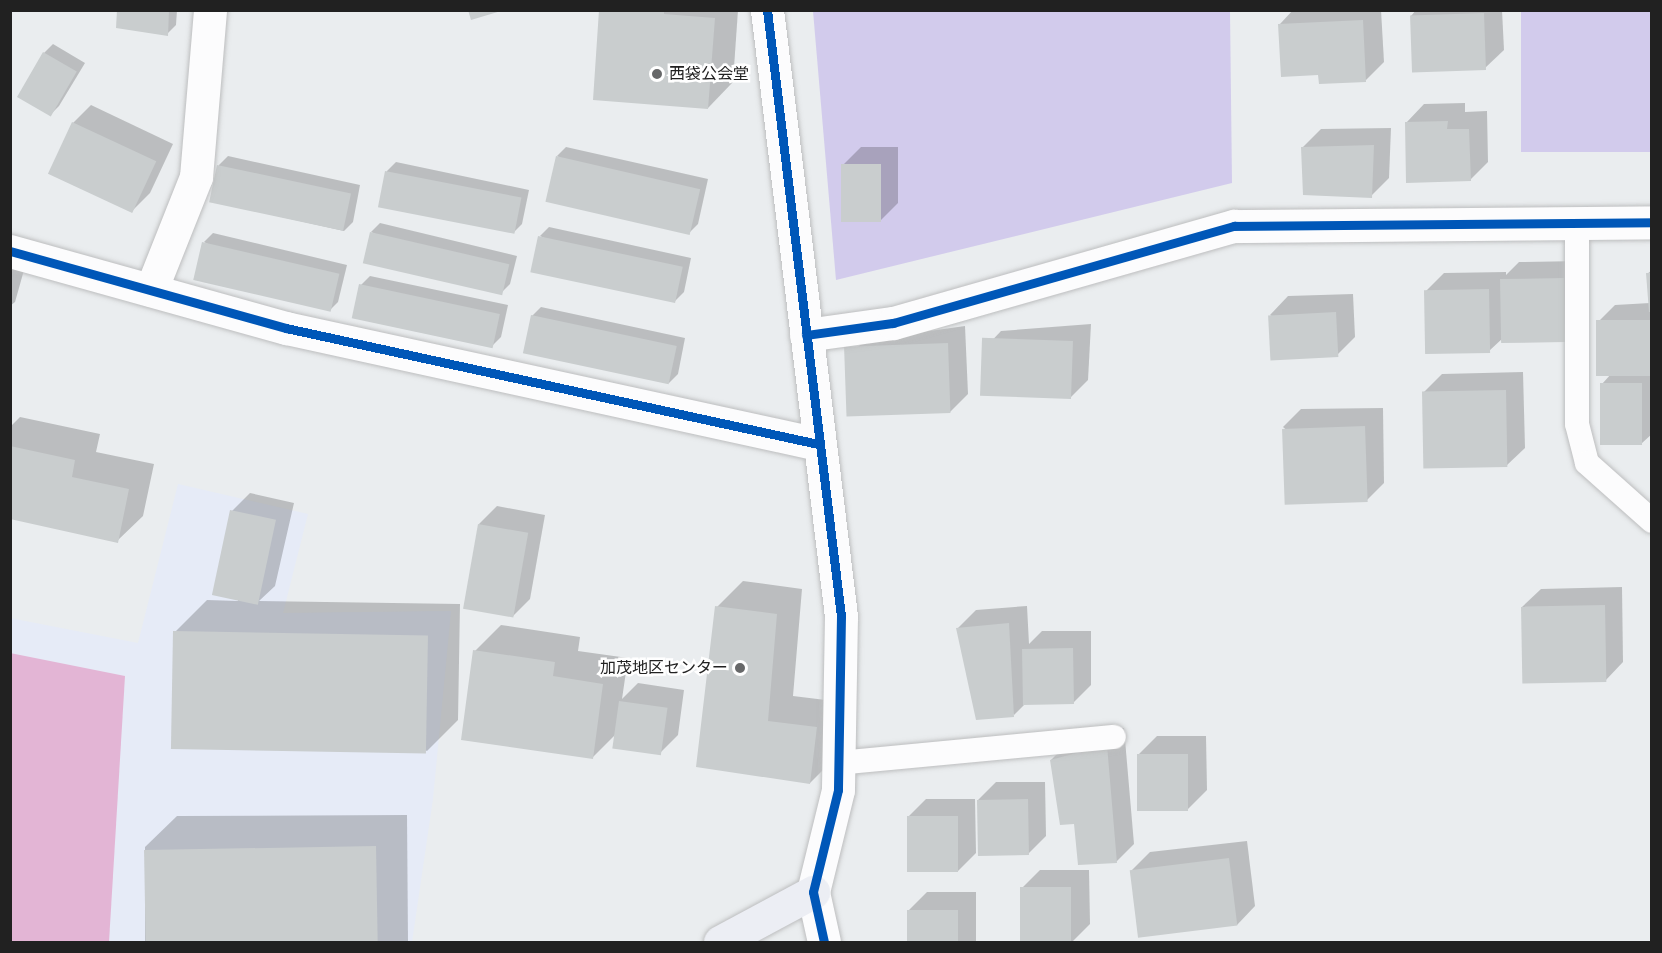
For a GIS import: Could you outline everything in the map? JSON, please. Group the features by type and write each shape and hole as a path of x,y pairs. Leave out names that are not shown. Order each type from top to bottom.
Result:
{"street":[{"path":"152,290 196,177 210,10"},
{"path":"766,10 841,616 838,790 813,892 824,942"},
{"path":"806,335 893,323 1234,226 1652,222"},
{"path":"10,251 286,328 818,444"},
{"path":"720,942 813,892"}],"lane":[{"path":"1577,222 1577,424 1587,463 1652,521"},
{"path":"838,763 1114,737"}],"shaded area":[{"path":"813,11 1230,11 1232,183 836,280"},
{"path":"1521,11 1651,11 1651,152 1521,152"},
{"path":"178,484 308,514 283,613 451,611 433,799 412,942 11,942 10,618 138,643"},
{"path":"10,653 125,676 109,942 11,942"}],"building":[{"path":"117,10 169,10 168,36 116,28"},
{"path":"468,10 501,10 501,11 471,20"},
{"path":"599,10 664,10 664,14 715,18 708,109 593,100"},
{"path":"1484,13 1486,70 1412,73 1410,16"},
{"path":"1363,20 1366,82 1319,84 1318,75 1281,77 1278,24"},
{"path":"43,52 77,72 51,117 17,97"},
{"path":"1448,121 1447,129 1469,129 1471,181 1406,183 1405,122"},
{"path":"72,122 156,161 132,213 48,174"},
{"path":"1374,145 1372,198 1303,195 1301,147"},
{"path":"556,156 700,189 690,235 545,202"},
{"path":"841,164 881,164 881,222 841,222"},
{"path":"217,165 351,193 343,231 209,202"},
{"path":"385,171 521,198 514,234 378,207"},
{"path":"370,232 509,264 502,295 363,263"},
{"path":"538,236 683,267 675,303 530,272"},
{"path":"202,242 339,274 331,312 193,280"},
{"path":"1646,273 1652,273 1652,312 1649,312"},
{"path":"1564,278 1565,342 1501,343 1500,279"},
{"path":"359,284 500,314 493,348 352,318"},
{"path":"1489,289 1490,353 1425,354 1424,290"},
{"path":"1336,312 1338,357 1270,360 1268,316"},
{"path":"531,315 677,346 669,384 523,353"},
{"path":"1596,320 1652,320 1652,376 1596,376"},
{"path":"982,338 1073,341 1071,399 980,396"},
{"path":"948,343 950,413 847,417 844,347"},
{"path":"1600,383 1642,383 1642,445 1600,445"},
{"path":"1506,390 1507,467 1423,468 1422,391"},
{"path":"1365,426 1368,502 1285,505 1282,429"},
{"path":"10,446 75,460 72,477 129,489 118,543 10,519"},
{"path":"230,510 276,520 258,605 212,595"},
{"path":"478,524 528,533 513,618 463,609"},
{"path":"1605,605 1606,682 1522,683 1521,606"},
{"name":"加茂地区センター","path":"715,606 777,614 768,721 817,727 810,784 696,767"},
{"path":"1009,623 1014,717 976,720 956,628"},
{"path":"173,631 428,635 426,753 171,749"},
{"path":"1073,648 1074,704 1023,705 1022,649"},
{"path":"473,650 555,662 553,676 603,684 593,759 461,740"},
{"path":"619,701 668,708 661,755 612,749"},
{"path":"1107,745 1117,863 1078,865 1074,824 1060,825 1050,760"},
{"path":"1137,754 1188,754 1188,811 1137,811"},
{"path":"1028,799 1029,855 978,856 977,800"},
{"path":"907,816 958,816 958,872 907,872"},
{"path":"376,846 378,942 146,942 144,850"},
{"path":"1229,858 1237,925 1138,938 1130,870"},
{"path":"1020,887 1071,887 1071,942 1020,942"},
{"path":"907,910 958,910 958,942 907,942"}],"cycle path":[{"path":"767,10 841,616 838,790 813,892 824,942"},
{"path":"806,335 893,323 1234,226 1652,222"},
{"path":"10,251 286,328 818,444"}],"place":[{"name":"西袋公会堂","path":"657,74"},
{"name":"加茂地区センター","path":"740,668"}]}
